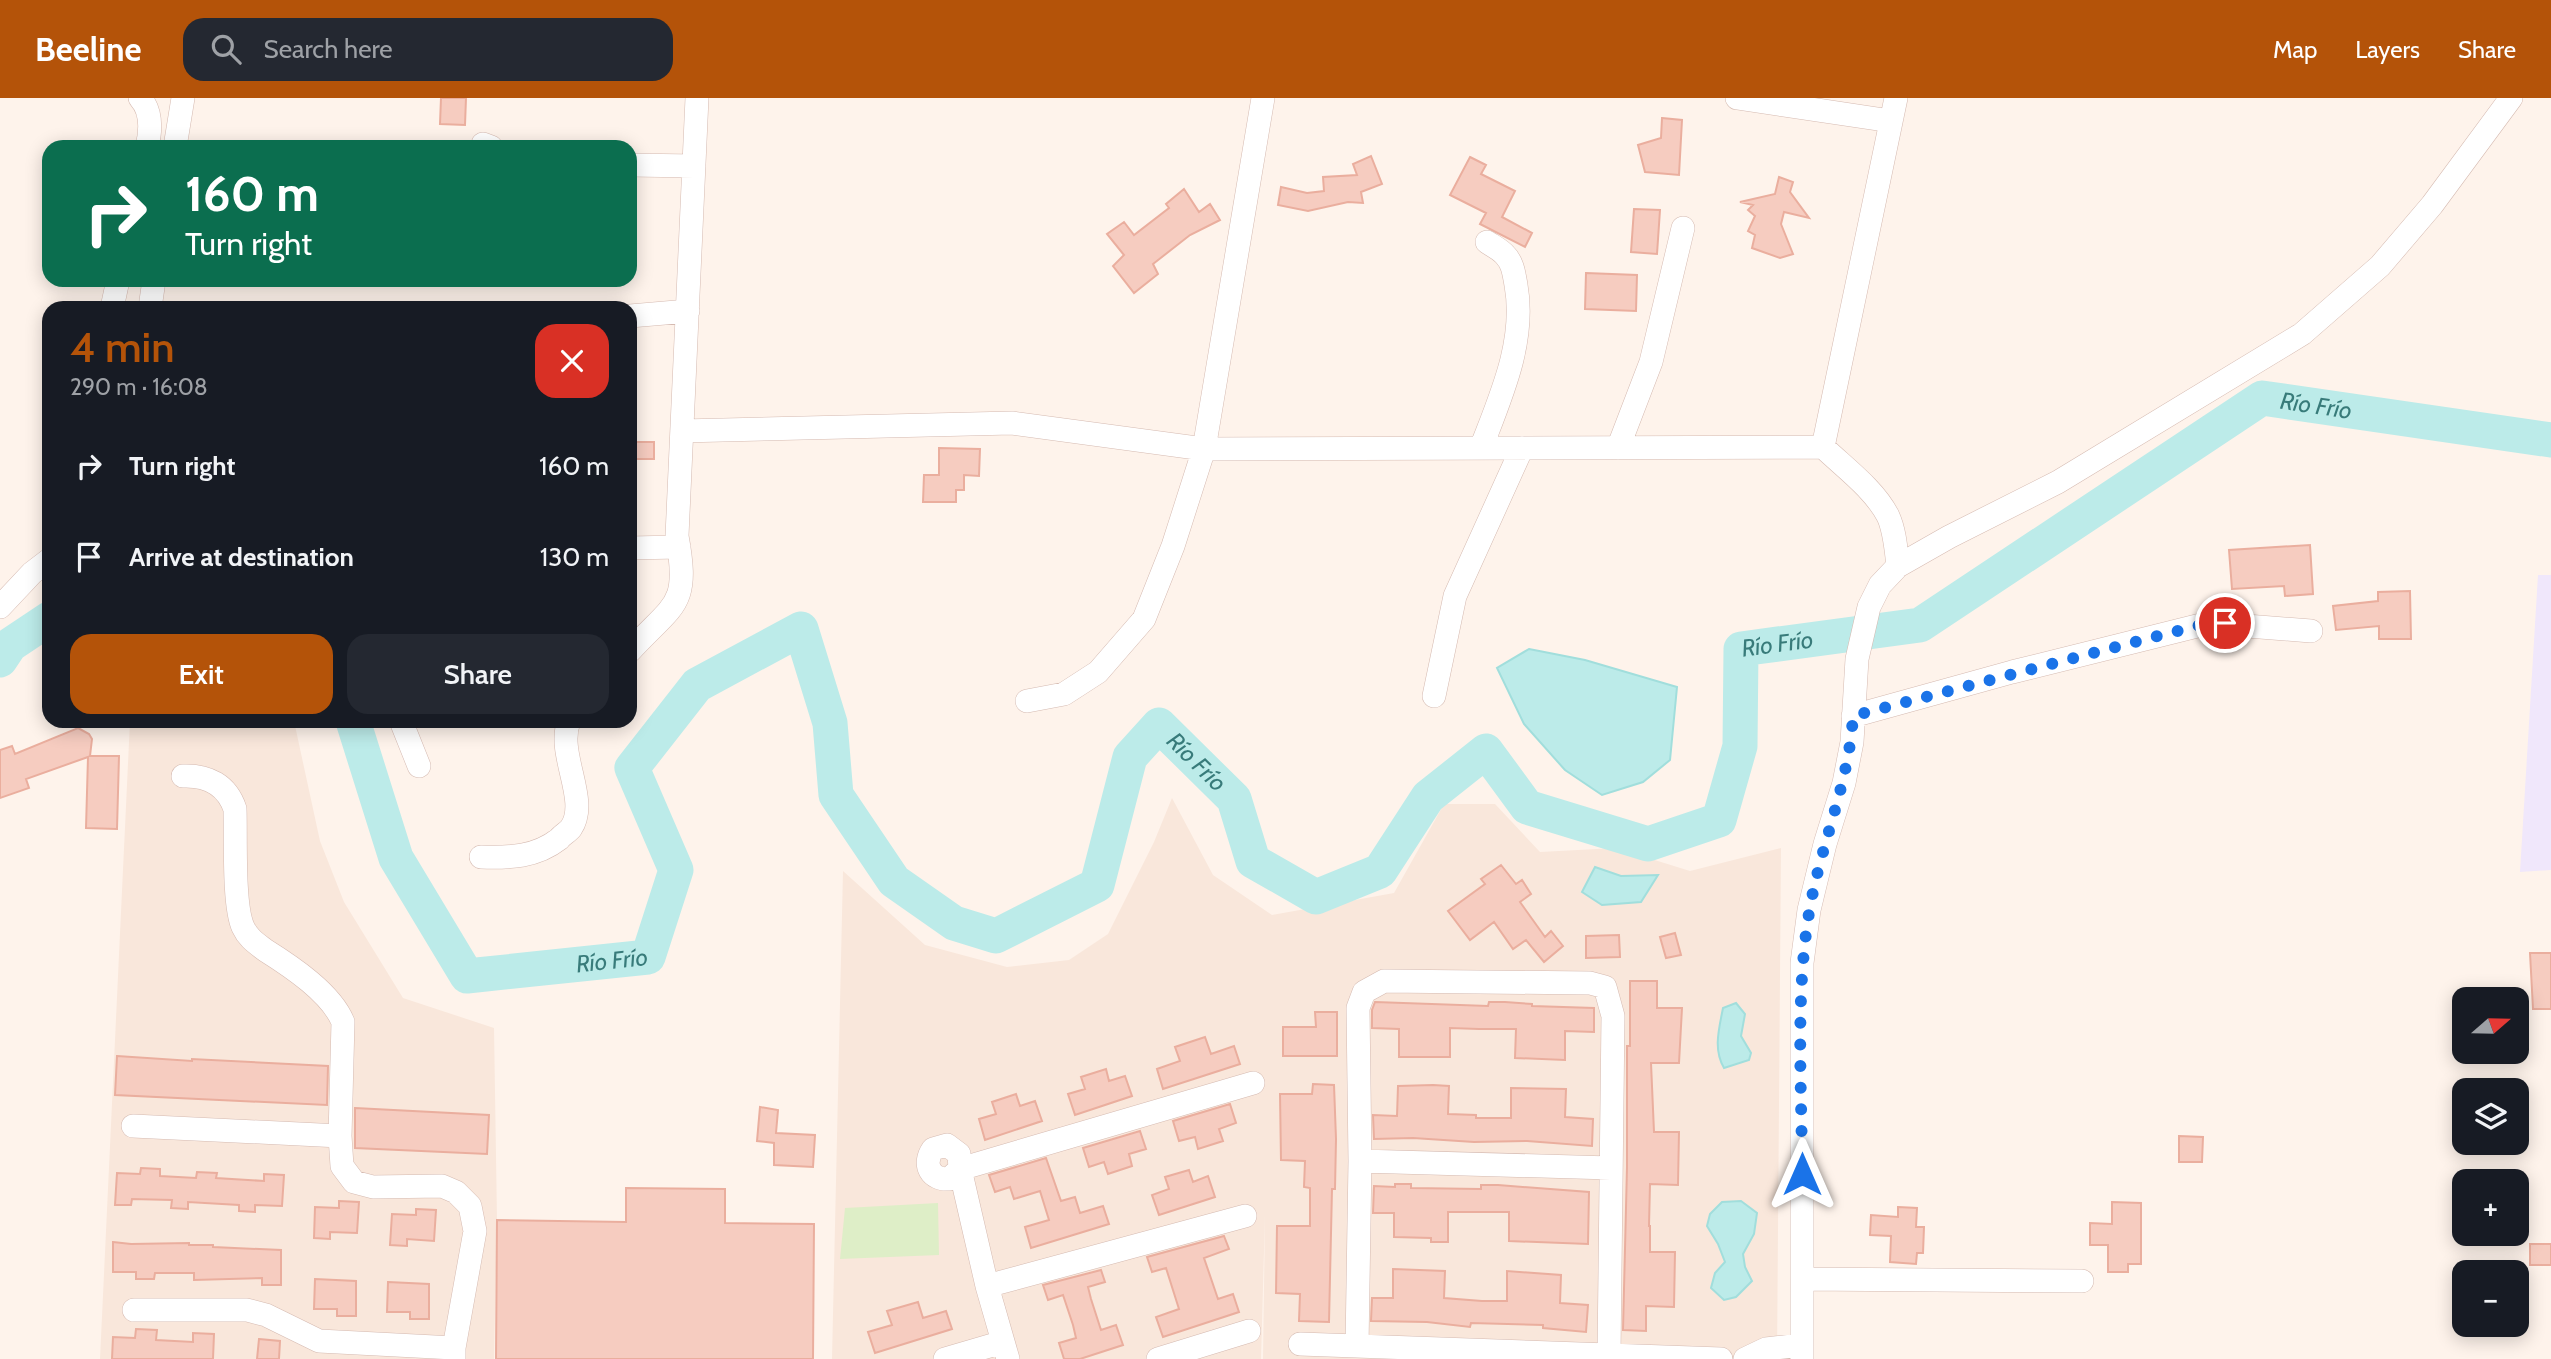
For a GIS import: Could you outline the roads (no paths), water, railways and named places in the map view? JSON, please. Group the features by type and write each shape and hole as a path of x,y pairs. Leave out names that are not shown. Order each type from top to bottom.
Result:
{"street":[{"path":"140,98 146,105 151,130 149,140"},
{"path":"176,140 183,98"},
{"path":"637,644 673,609 682,584 678,541 697,98"},
{"path":"1027,701 1064,694 1098,672 1144,619 1173,546 1204,449 1262,98"},
{"path":"1737,98 1891,121"},
{"path":"1823,447 1896,98"},
{"path":"1745,1359 1766,1349 1802,1352 1802,962 1825,844 1844,783 1852,742 1857,659 1869,607 1880,585 1898,566 2058,482 2302,334 2380,265 2432,205 2511,98"},
{"path":"637,165 694,166"},
{"path":"1618,448 1651,362 1683,228"},
{"path":"1482,448 1508,377 1516,343 1518,294 1513,267 1505,254 1487,242"},
{"path":"637,315 688,311"},
{"path":"682,431 1012,423 1204,449 1823,447 1863,484 1888,516 1895,540 1898,566"},
{"path":"1433,695 1455,596 1522,448"},
{"path":"637,538 678,541"},
{"path":"637,547 678,541"},
{"path":"0,607 42,565"},
{"path":"1853,716 2012,672 2209,623 2311,631"},
{"path":"404,728 419,766"},
{"path":"481,857 512,858 546,849 571,829 577,812 568,762 566,728"},
{"path":"134,1310 247,1310 266,1315 319,1341 454,1354 475,1231 470,1206 456,1192 442,1186 373,1187 354,1182 342,1166 340,1136 343,1022 327,996 257,944 244,930 239,909 235,809 231,797 209,779 183,776"},
{"path":"1357,1346 1360,1161 1358,1008 1364,992 1384,982 1590,983 1605,987 1613,1017 1609,1355"},
{"path":"945,1359 1005,1351 960,1169 1254,1083"},
{"path":"133,1126 340,1136"},
{"path":"1360,1161 1611,1168"},
{"path":"987,1286 1245,1216"},
{"path":"1802,1279 2082,1281"},
{"path":"1158,1359 1249,1331"},
{"path":"1300,1344 1721,1359"}],"water":[{"path":"1529,649 1585,660 1677,687 1670,760 1643,782 1602,795 1565,770 1524,724 1497,668"},
{"path":"1595,867 1621,876 1658,875 1641,902 1602,905 1582,892"},
{"path":"1736,1003 1745,1014 1741,1036 1751,1053 1749,1060 1724,1068 1718,1046 1720,1024 1723,1008"},
{"path":"1741,1201 1757,1213 1754,1234 1743,1254 1745,1267 1752,1281 1736,1297 1724,1300 1711,1288 1715,1273 1725,1262 1707,1226 1710,1214 1722,1202"}],"waterway":[{"name":"Río Frío","path":"355,728 396,858 467,976 648,957 676,870 632,768 697,685 801,629 830,723 836,795 894,881 954,923 996,936 1097,885 1130,757 1159,725 1234,799 1253,861 1316,897 1380,871 1428,797 1486,751 1527,807 1648,844 1719,820 1740,746 1741,649 1920,625 2262,398 2551,440"},
{"name":"Río Frío","path":"0,660 10,645 42,624"}]}
